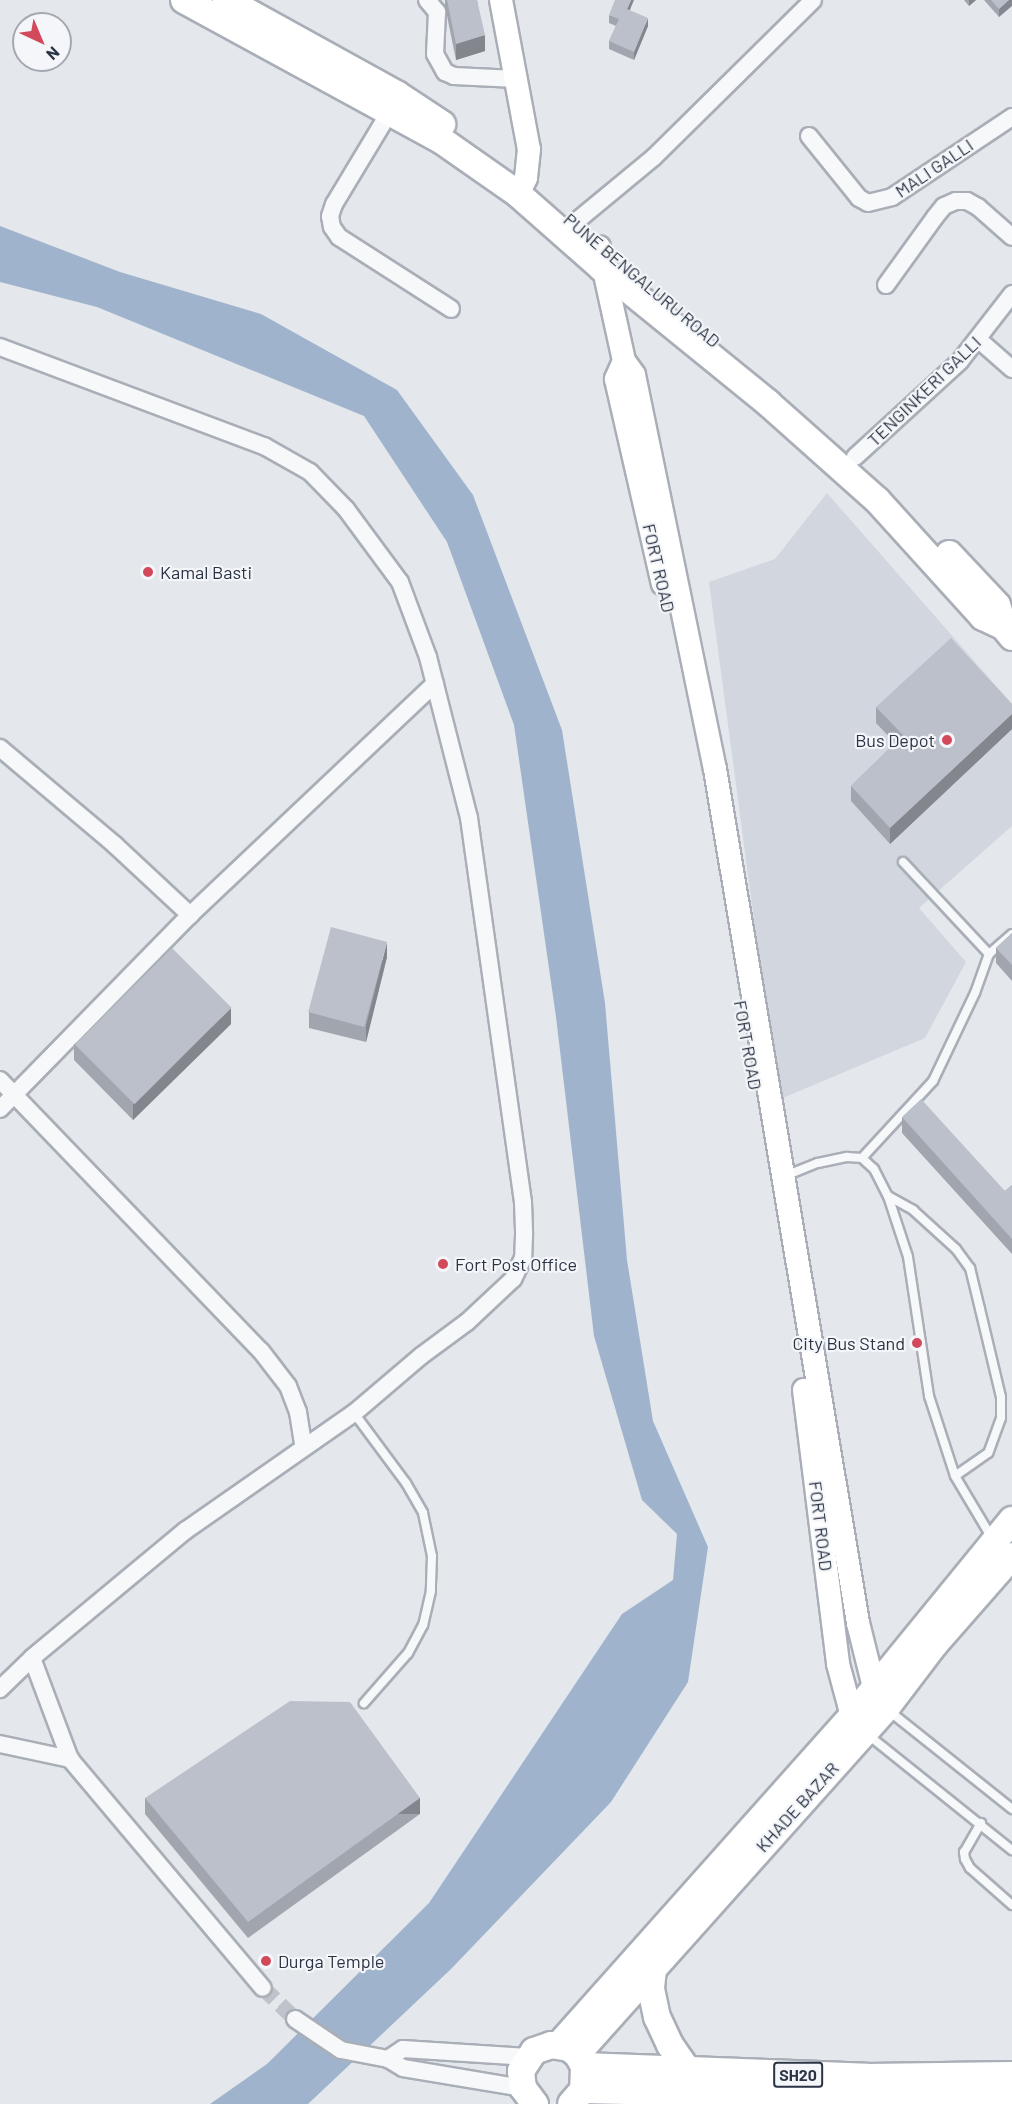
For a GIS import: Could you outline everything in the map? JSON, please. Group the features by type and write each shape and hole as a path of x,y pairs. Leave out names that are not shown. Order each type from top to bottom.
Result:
{"main road":[{"path":"183,0 522,186 877,500 983,617 1008,632"},
{"name":"PUNE BENGALURU ROAD","path":"226,0 398,95 573,224 601,257 855,457 997,605 1008,632"},
{"path":"501,0 529,149 522,186"},
{"name":"FORT ROAD","path":"601,257 624,361 616,379 689,701 858,1623 880,1698"},
{"name":"FORT ROAD","path":"778,1178 838,1664 858,1724"},
{"name":"KHADE BAZAR","path":"575,2072 653,1970 858,1724 880,1698 934,1645 1003,1549 1012,1520"},
{"path":"575,2072 858,1724"},
{"path":"653,1970 651,1989 657,2017 670,2044 688,2071"},
{"name":"SH20","path":"528,2057 542,2047 575,2072 1012,2100"},
{"path":"528,2057 521,2071 531,2100"},
{"name":"SH20","path":"575,2072 688,2071 867,2077 1012,2075"}],"street":[{"path":"427,0 437,12 435,54 445,72 454,76 516,79"},
{"path":"573,224 654,157 813,0"},
{"path":"389,113 334,204 330,216 332,227 339,237 451,309"},
{"name":"MALI GALLI","path":"809,136 859,198 868,203 892,197 1012,117"},
{"path":"886,285 944,206 956,201 967,201 978,207 1012,237"},
{"name":"TENGINKERI GALLI","path":"855,457 979,340 1012,294"},
{"path":"979,340 1012,369"},
{"path":"0,347 264,446 310,472 346,509 400,582 428,657 469,818 523,1202 524,1258 513,1280 492,1300 354,1413 186,1530 32,1658 0,1689"},
{"path":"0,1109 190,915 435,683"},
{"path":"0,748 115,845 190,915"},
{"path":"0,1080 261,1351 288,1386 298,1412 304,1448"},
{"path":"32,1658 70,1759 263,1988"},
{"path":"0,1744 70,1759"},
{"path":"299,2023 341,2050 388,2059 403,2068 531,2100"},
{"path":"388,2059 403,2049 528,2057"}],"lane":[{"path":"903,862 989,954"},
{"path":"862,1158 933,1081 975,993 989,954 1012,934"},
{"path":"778,1178 818,1163 847,1157 862,1158 874,1169 888,1196 908,1257 929,1396 955,1476 1003,1549"},
{"path":"888,1196 913,1210 936,1230 956,1249 970,1268 1001,1396 1001,1418 988,1453 955,1476"},
{"path":"354,1413 406,1483 423,1514 432,1556 431,1591 423,1625 408,1653 364,1703"},
{"path":"880,1698 1012,1809"},
{"path":"858,1724 1012,1850"},
{"path":"981,1823 964,1852 965,1859 970,1868 1012,1905"}],"shaded area":[{"path":"827,493 1012,704 1012,826 919,908 966,962 925,1038 778,1100 709,582 775,559"}],"water":[{"path":"0,226 120,272 261,314 397,390 473,495 562,730 605,1003 627,1260 653,1421 708,1547 688,1682 611,1802 451,1969 308,2104 210,2104 267,2064 429,1903 622,1614 673,1580 677,1534 642,1500 594,1336 556,1017 514,725 447,542 364,416 97,307 0,282"}],"building":[{"path":"447,0 477,0 485,35 456,44"},
{"path":"615,0 631,0 627,9 648,18 634,52 609,41 619,19 609,15"},
{"path":"991,0 1009,0 999,9"},
{"name":"Bus Depot","path":"951,638 1012,704 1012,714 890,828 851,786 903,735 876,707"},
{"path":"331,927 387,942 364,1027 308,1012"},
{"path":"1012,933 1012,965 996,948"},
{"path":"172,948 231,1007 135,1104 75,1045"},
{"path":"921,1099 1005,1191 1012,1185 1012,1239 902,1117"},
{"path":"290,1701 350,1702 420,1798 248,1922 145,1798"}],"tunnel":[{"path":"263,1988 295,2019"}],"place":[{"name":"Kamal Basti","path":"148,572"},
{"name":"Bus Depot","path":"947,740"},
{"name":"Fort Post Office","path":"443,1264"},
{"name":"City Bus Stand","path":"917,1343"},
{"name":"Durga Temple","path":"266,1961"}]}
